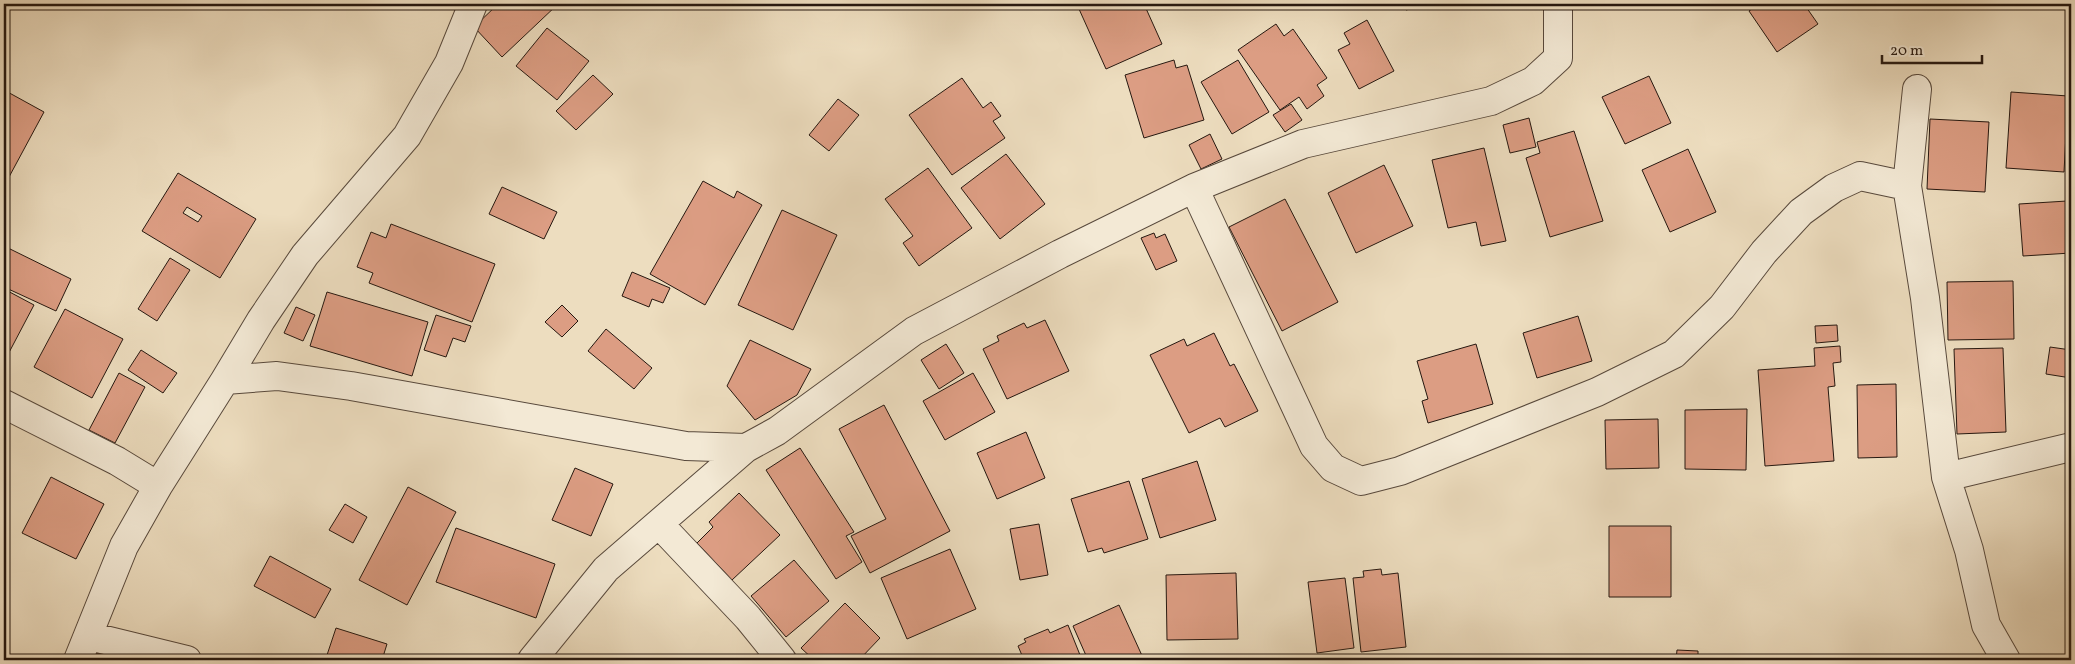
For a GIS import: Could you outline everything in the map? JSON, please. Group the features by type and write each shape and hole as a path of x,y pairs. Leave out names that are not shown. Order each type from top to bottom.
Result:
{"street":[{"path":"78,660 124,546 158,486 225,380 260,320 305,256 407,136 449,63 473,4"},
{"path":"532,660 606,569 746,448 778,431 914,331 1060,254 1194,188 1303,144 1491,101 1533,81 1558,58 1558,4"},
{"path":"1917,89 1907,186 1925,298 1946,477 1969,550 1986,625 2006,660"},
{"path":"1194,188 1314,446 1333,468 1361,481 1400,471 1597,392 1674,354 1722,307 1764,252 1801,212 1834,188 1860,176 1907,186"},
{"path":"225,380 277,376 351,386 686,446 746,448"},
{"path":"4,404 117,461 158,486"},
{"path":"1946,477 2071,447"},
{"path":"659,524 748,618 782,660"},
{"path":"89,636 187,660"}],"building":[{"path":"498,4 558,4 502,57 474,27"},
{"path":"1091,4 1144,4 1162,44 1106,69 1079,9"},
{"path":"1405,4 1426,4 1426,5 1406,10"},
{"path":"1759,4 1804,4 1818,24 1777,52 1749,11"},
{"path":"1367,20 1394,71 1359,89 1338,50 1350,44 1344,33"},
{"path":"1276,24 1284,36 1293,29 1327,78 1317,85 1324,96 1307,109 1299,97 1280,110 1238,50"},
{"path":"547,28 589,61 557,100 516,66"},
{"path":"1174,60 1176,68 1187,65 1204,120 1144,138 1125,75"},
{"path":"1238,60 1269,112 1232,134 1201,82"},
{"path":"593,75 613,94 576,130 556,111"},
{"path":"1649,76 1671,123 1625,144 1602,97"},
{"path":"962,78 983,108 991,102 1001,116 993,121 1005,138 952,175 909,115"},
{"path":"4,90 44,112 9,177 4,175"},
{"path":"2011,92 2068,96 2064,172 2006,168"},
{"path":"838,99 859,115 829,151 809,135"},
{"path":"1291,104 1302,120 1285,132 1273,115"},
{"path":"1529,118 1536,147 1510,153 1503,125"},
{"path":"1930,119 1989,122 1985,192 1927,189"},
{"path":"1574,131 1603,221 1550,237 1526,158 1540,153 1537,142"},
{"path":"1210,134 1222,159 1201,169 1189,145"},
{"path":"1484,148 1506,241 1481,246 1476,222 1448,228 1432,160"},
{"path":"1688,149 1716,212 1670,232 1642,170"},
{"path":"1006,154 1045,204 1000,239 961,188"},
{"path":"1384,165 1413,226 1356,253 1328,193"},
{"path":"928,168 972,228 919,266 903,243 913,236 885,199"},
{"path":"178,173 256,219 220,278 142,231","holes":["187,207 202,216 198,222 183,213"]},
{"path":"703,181 734,198 737,191 762,205 705,305 650,274"},
{"path":"502,187 557,212 544,239 489,214"},
{"path":"1285,199 1338,302 1282,331 1229,227"},
{"path":"2067,201 2071,253 2023,256 2019,204"},
{"path":"782,210 837,235 793,330 738,305"},
{"path":"391,224 495,264 472,322 369,283 373,273 357,267 371,232 386,238"},
{"path":"1154,233 1156,238 1165,234 1177,261 1156,270 1141,238"},
{"path":"4,246 71,279 56,311 4,287"},
{"path":"170,258 190,270 157,321 138,309"},
{"path":"632,272 670,288 663,303 652,299 649,307 622,296"},
{"path":"2013,281 2014,339 1948,340 1947,282"},
{"path":"4,289 34,305 4,362"},
{"path":"327,292 428,322 412,376 310,346"},
{"path":"562,305 578,321 562,337 545,322"},
{"path":"296,307 315,315 303,341 284,333"},
{"path":"65,309 123,339 92,398 34,367"},
{"path":"436,315 471,326 465,342 453,338 446,357 424,350"},
{"path":"1578,316 1592,361 1537,378 1523,333"},
{"path":"1045,320 1069,371 1007,399 983,349 999,341 997,336 1024,323 1027,328"},
{"path":"1837,325 1838,341 1816,343 1815,326"},
{"path":"606,329 652,368 634,389 588,351"},
{"path":"1214,333 1230,366 1234,364 1258,411 1225,427 1220,418 1189,433 1150,355 1184,339 1187,346"},
{"path":"750,340 811,369 797,395 755,420 727,386"},
{"path":"946,344 964,373 939,389 921,360"},
{"path":"1476,344 1493,404 1428,423 1422,401 1428,399 1417,361"},
{"path":"1840,346 1841,362 1833,363 1835,386 1828,387 1834,461 1765,466 1758,370 1815,366 1814,348"},
{"path":"2050,347 2071,350 2071,378 2046,374"},
{"path":"2003,348 2006,432 1957,434 1954,349"},
{"path":"141,350 177,373 163,393 128,370"},
{"path":"119,373 145,387 115,443 89,430"},
{"path":"973,373 995,412 945,440 923,401"},
{"path":"1896,384 1897,457 1858,458 1857,385"},
{"path":"884,405 950,531 870,573 851,536 886,519 839,429"},
{"path":"1747,409 1746,470 1685,469 1685,410"},
{"path":"1658,419 1659,468 1606,469 1605,420"},
{"path":"1026,432 1045,478 997,499 977,453"},
{"path":"800,448 854,532 846,536 862,562 836,579 766,470"},
{"path":"1197,461 1216,520 1160,538 1142,479"},
{"path":"575,468 613,484 591,536 552,520"},
{"path":"51,477 104,504 76,559 22,533"},
{"path":"1129,481 1148,539 1104,553 1102,548 1088,552 1071,499"},
{"path":"408,487 456,512 407,605 359,580"},
{"path":"739,493 780,535 732,580 697,543 713,527 709,522"},
{"path":"345,504 367,517 353,543 329,530"},
{"path":"1039,524 1048,575 1020,580 1010,529"},
{"path":"1609,526 1671,526 1671,597 1609,597"},
{"path":"456,528 555,564 536,618 436,582"},
{"path":"950,549 976,609 907,639 881,578"},
{"path":"270,556 331,589 315,618 254,586"},
{"path":"794,560 829,601 786,637 751,596"},
{"path":"1381,569 1382,575 1398,573 1406,647 1361,652 1353,578 1364,577 1363,571"},
{"path":"1236,573 1238,639 1167,640 1166,575"},
{"path":"1345,578 1354,648 1317,653 1308,582"},
{"path":"845,603 880,638 859,660 814,660 801,648"},
{"path":"1119,605 1144,660 1088,660 1073,626"},
{"path":"1068,625 1082,660 1024,660 1018,646 1026,642 1024,639 1048,629 1050,633"},
{"path":"336,628 387,644 382,660 343,660 327,655"},
{"path":"1677,650 1698,651 1698,660 1676,660"},
{"path":"1539,657 1589,659 1589,660 1539,660"},
{"path":"1957,657 1958,660 1934,660"}]}
